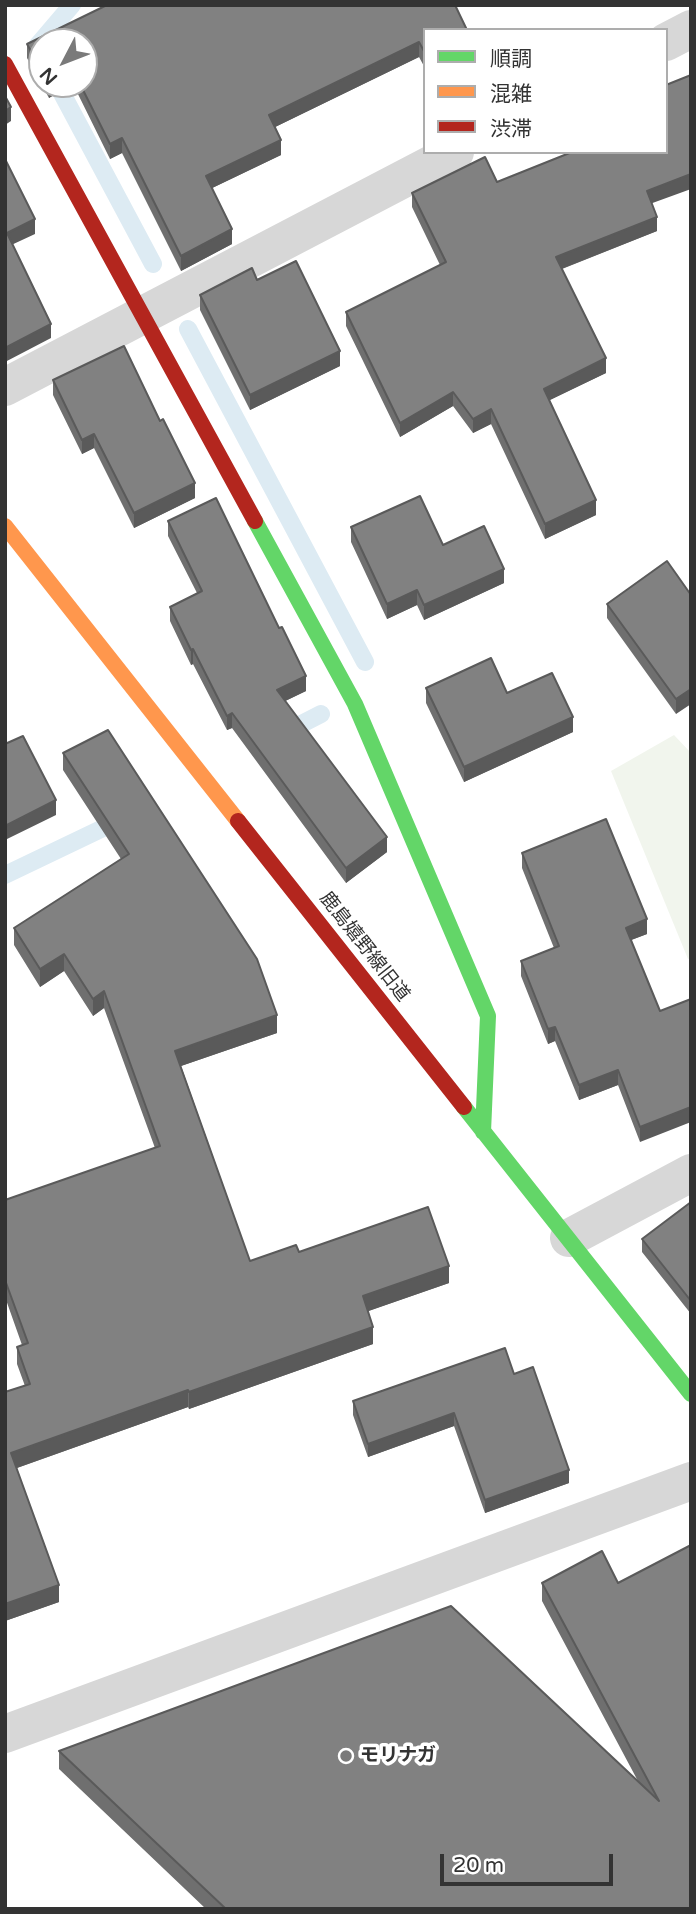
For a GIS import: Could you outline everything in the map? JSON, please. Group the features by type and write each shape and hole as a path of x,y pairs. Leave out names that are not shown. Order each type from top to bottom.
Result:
{"street":[{"path":"668,41 691,29"},
{"path":"5,64 355,704 488,1016 483,1132"},
{"path":"5,387 451,154"},
{"name":"鹿島嬉野線旧道","path":"5,526 691,1394"},
{"path":"569,1238 691,1173"},
{"path":"5,1734 691,1481"}],"shaded area":[{"path":"674,735 691,753 691,958 688,959 611,771"}],"building":[{"path":"107,5 455,5 466,28 423,28 423,49 419,42 269,115 281,140 206,176 232,229 181,256 122,138 110,144 87,98 98,98 98,28 60,28"},
{"path":"691,75 691,174 647,191 657,217 556,257 606,358 544,389 596,500 545,524 491,409 473,419 453,392 400,423 346,312 446,262 412,193 485,157 497,182 567,154 668,154 668,84"},
{"path":"5,96 11,107 5,111"},
{"path":"5,159 35,219 7,233 51,324 5,348"},
{"path":"296,261 340,351 250,395 200,295 252,268 257,280"},
{"path":"124,346 160,421 163,419 195,483 134,513 94,434 82,440 53,380"},
{"path":"420,496 443,545 484,526 504,569 424,605 417,590 387,604 351,527"},
{"path":"216,498 279,628 282,627 306,676 277,690 387,837 346,868 232,713 227,716 170,607 202,591 168,521"},
{"path":"667,561 691,595 691,689 676,699 607,604"},
{"path":"491,658 507,693 552,673 573,717 464,767 426,688"},
{"path":"108,730 257,959 277,1015 175,1051 250,1261 296,1245 299,1252 428,1207 449,1266 363,1296 373,1327 11,1453 59,1585 5,1604 5,1392 30,1384 17,1347 28,1343 5,1280 5,1200 160,1146 104,991 93,999 64,954 40,969 14,928 129,854 63,753"},
{"path":"23,736 56,800 5,826 5,744"},
{"path":"606,819 647,919 626,928 660,1011 691,999 691,1107 640,1127 618,1070 579,1085 555,1027 548,1029 521,961 559,946 522,853"},
{"path":"691,1202 691,1301 642,1239"},
{"path":"505,1348 514,1374 533,1367 569,1470 485,1500 454,1413 368,1444 353,1401"},
{"name":"モリナガ","path":"691,1545 691,1909 226,1909 59,1751 451,1606 659,1801 542,1583 602,1551 618,1583"}],"waterway":[{"path":"52,28 72,5"},
{"path":"64,98 153,264"},
{"path":"188,329 365,662"},
{"path":"280,735 321,714"},
{"path":"5,875 122,819"}],"traffic: fast":[{"path":"255,521 355,704 488,1016 483,1132"},
{"path":"464,1107 691,1394"}],"traffic: slow":[{"path":"5,526 238,821"}],"traffic: jam":[{"path":"5,64 255,521"},
{"path":"238,821 464,1107"}],"place":[{"name":"モリナガ","path":"346,1756"}]}
